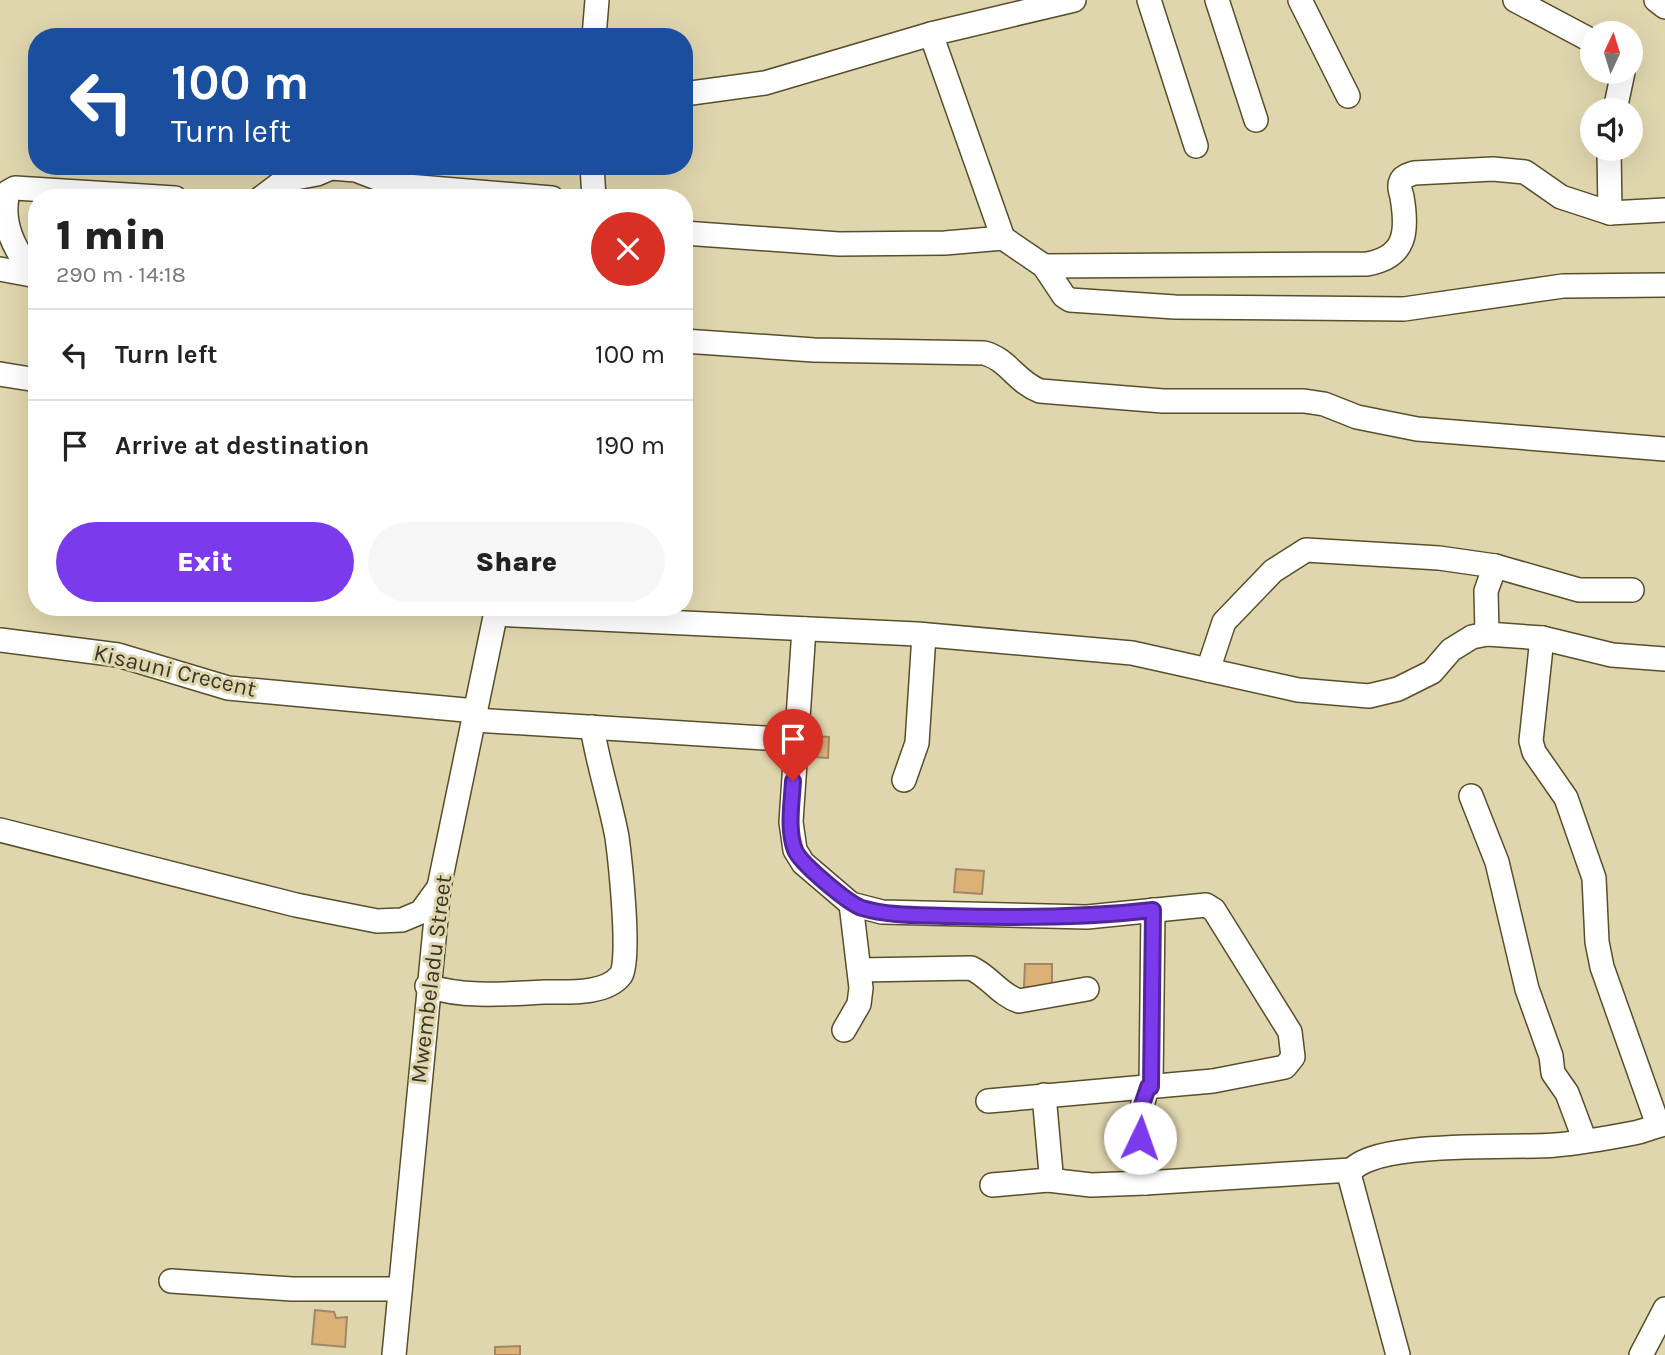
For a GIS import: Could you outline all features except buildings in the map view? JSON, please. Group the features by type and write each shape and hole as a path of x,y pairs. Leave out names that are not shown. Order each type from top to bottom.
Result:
{"street":[{"path":"595,28 597,0"},
{"path":"693,93 765,83 931,34 1074,0"},
{"path":"1149,0 1196,146"},
{"path":"1217,0 1256,120"},
{"path":"1300,0 1348,96"},
{"path":"1515,0 1580,35"},
{"path":"1656,0 1665,7"},
{"path":"931,34 1003,239 1044,266 1064,296 1070,300 1175,306 1404,309 1563,286 1665,285"},
{"path":"1609,161 1610,213"},
{"path":"1044,266 1382,261 1398,249 1405,230 1399,186 1401,180 1414,173 1493,169 1525,172 1562,197 1610,213 1665,211"},
{"path":"273,189 285,180 312,175"},
{"path":"373,175 395,185 443,189"},
{"path":"28,265 9,238 3,205 8,191 15,188 31,189"},
{"path":"693,234 839,244 945,243 1003,239"},
{"path":"0,269 28,274"},
{"path":"693,342 814,350 984,353 1002,360 1025,386 1040,391 1163,401 1304,401 1324,404 1357,417 1417,429 1665,449"},
{"path":"0,374 28,379"},
{"path":"1208,670 1224,622 1273,571 1306,550 1439,558 1495,566 1579,590 1632,590"},
{"path":"1487,634 1486,591 1495,566"},
{"name":"Mwembeladu Street","path":"394,1355 427,986 439,887 495,616"},
{"path":"582,616 924,635 1132,653 1298,690 1369,696 1398,690 1432,672 1451,650 1472,637 1487,634 1542,639 1612,655 1665,659"},
{"path":"804,629 791,822 795,850 813,873 851,904 882,912 988,917 1087,917 1199,904 1214,910 1290,1032 1293,1057 1285,1067 1213,1081 988,1101"},
{"path":"904,780 917,743 924,635"},
{"path":"992,1185 1048,1180 1091,1185 1145,1183 1351,1170 1374,1158 1412,1150 1552,1146 1661,1125 1602,967 1594,878 1566,798 1534,752 1531,741 1542,639"},
{"name":"Kisauni Crecent","path":"0,640 118,655 228,688 592,727 797,740"},
{"path":"427,986 452,994 575,991 607,986 621,975 626,962 626,941 617,840 592,727"},
{"path":"1471,796 1497,862 1527,989 1551,1056 1553,1073 1567,1093 1585,1141"},
{"path":"0,830 296,905 377,921 402,920 421,912 439,887"},
{"path":"844,1030 859,1004 860,970 851,904"},
{"path":"1145,1183 1139,1160 1142,1105 1150,1087 1153,910"},
{"path":"860,970 971,968 982,973 1010,998 1019,1001 1087,989"},
{"path":"1044,1095 1050,1162 1048,1180"},
{"path":"1351,1170 1350,1188 1368,1239 1398,1355"},
{"path":"170,1281 292,1289 400,1289"},
{"path":"1642,1355 1665,1309"}],"route":[{"path":"793,781 791,822 795,850 813,873 829,883 851,904 882,912 988,917 1087,917 1153,910 1151,1087 1148,1087 1142,1105 1140,1138"}]}
